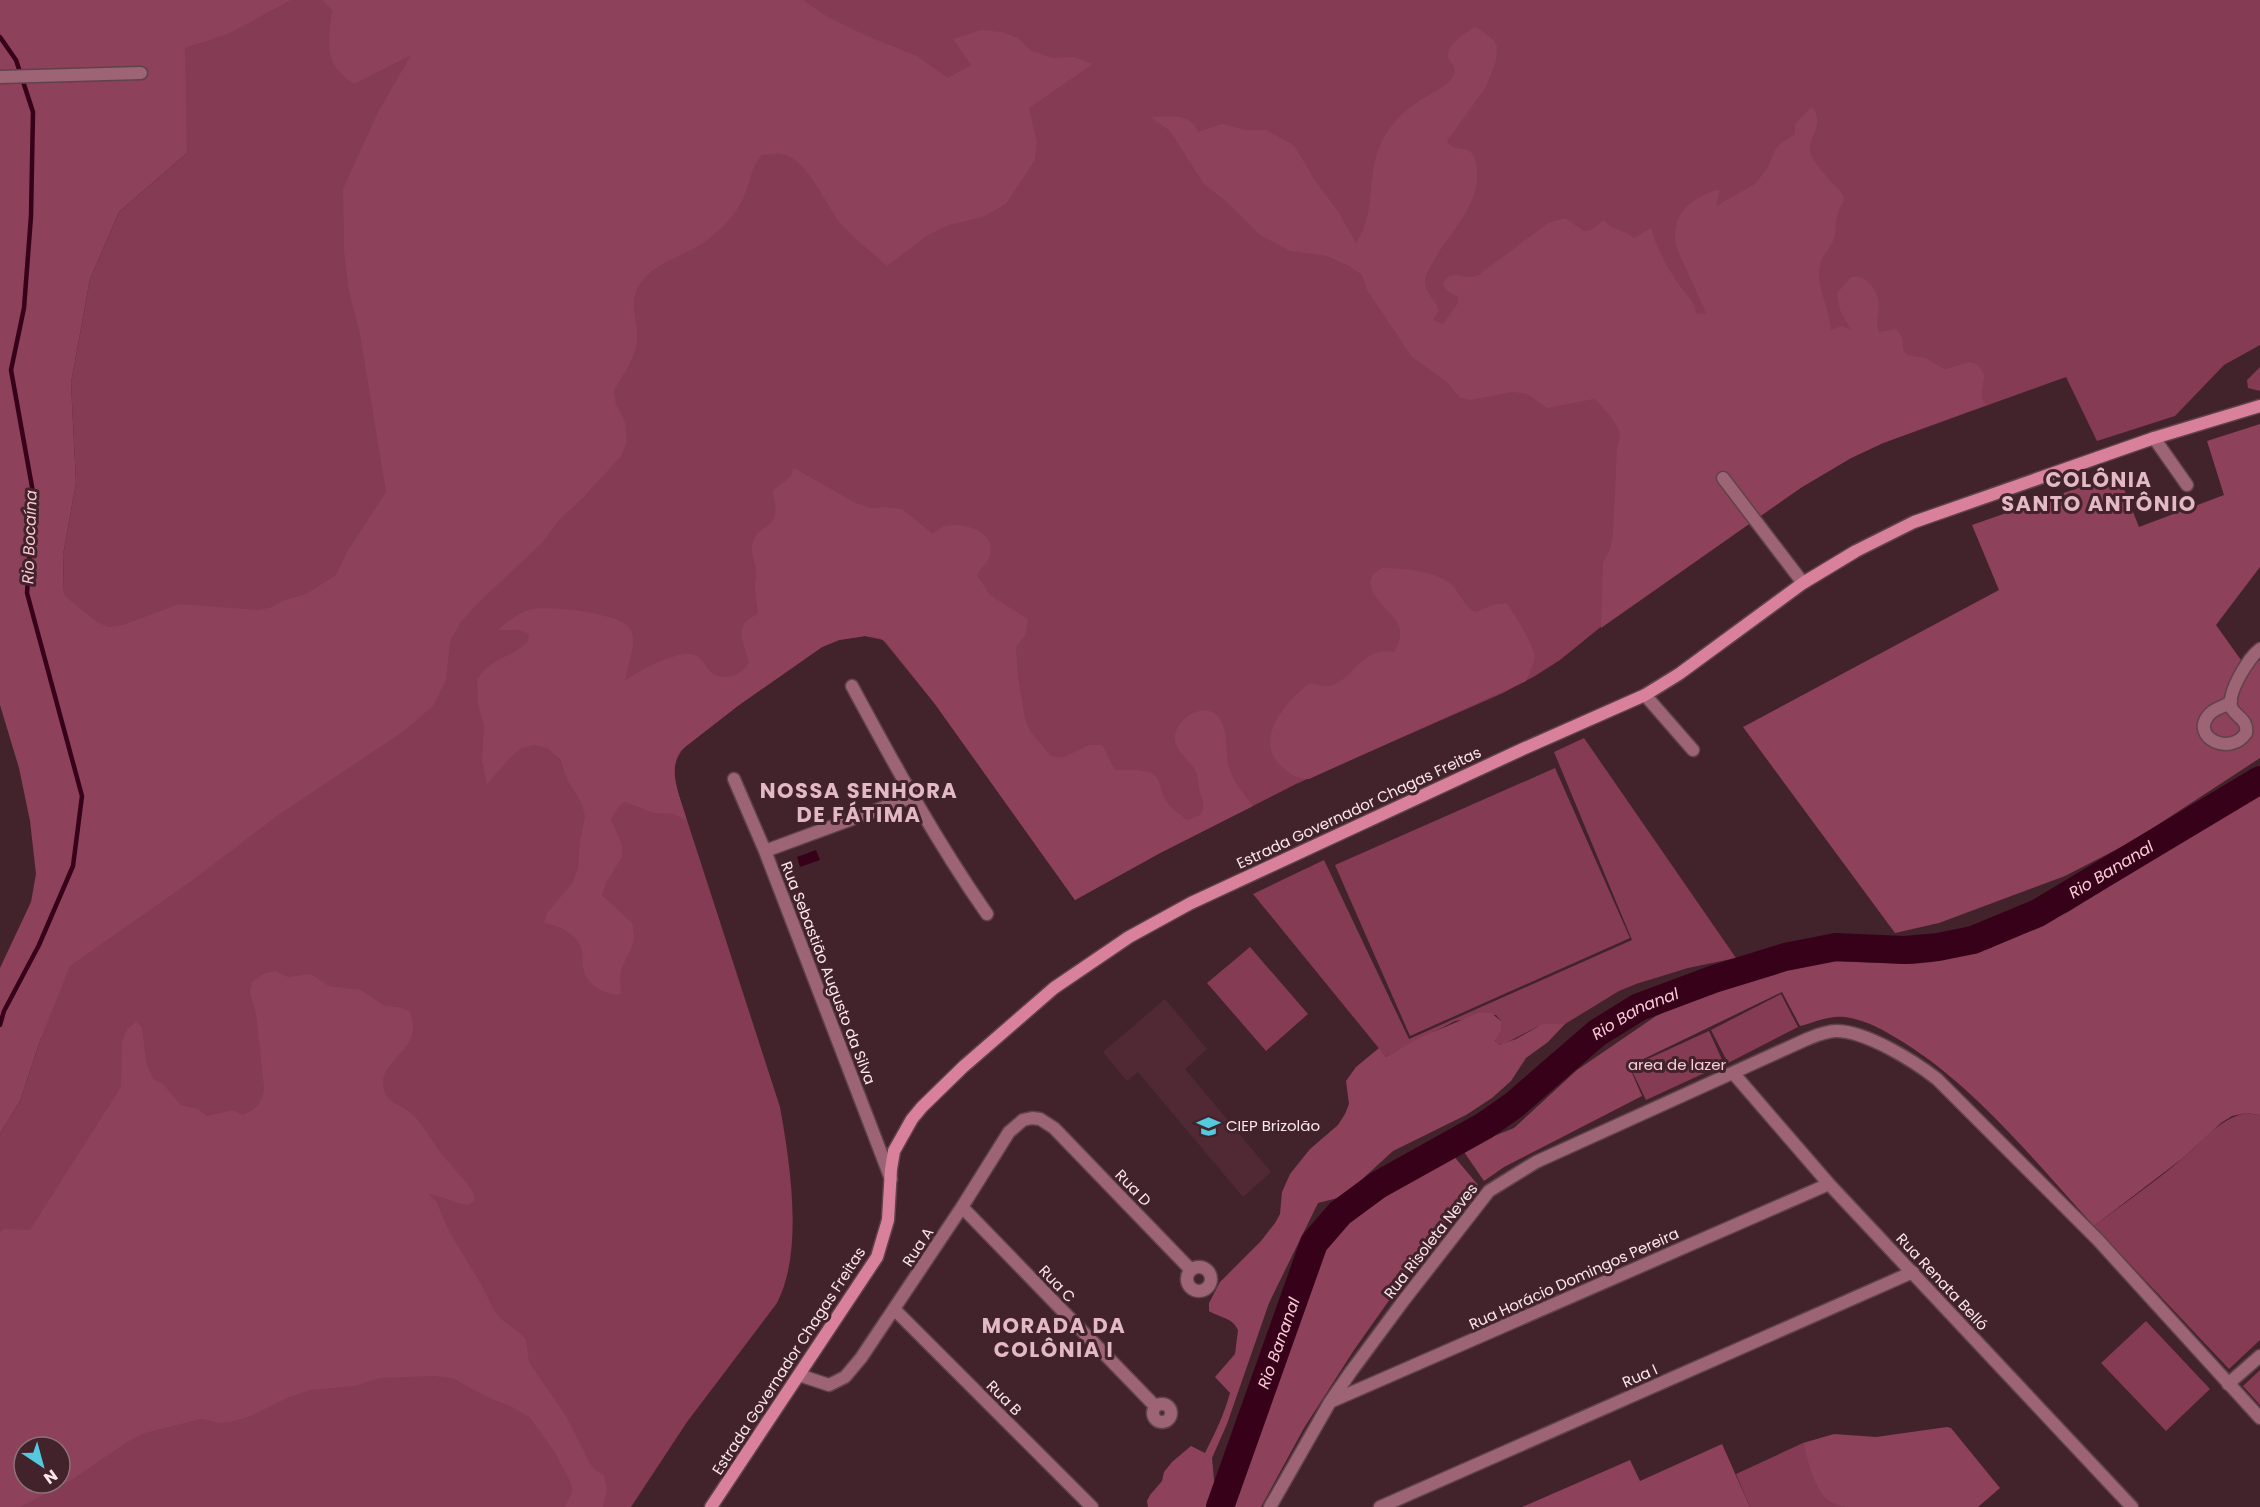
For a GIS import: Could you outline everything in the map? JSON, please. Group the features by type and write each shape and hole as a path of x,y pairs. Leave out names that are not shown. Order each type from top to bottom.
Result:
{"main road":[{"name":"Estrada Governador Chagas Freitas","path":"711,1507 877,1257 886,1230 890,1205 892,1158 897,1143 912,1119 938,1090 1054,988 1104,953 1191,903 1645,695 1678,674 1803,583 1856,551 1914,522 2154,438 2260,406"}],"street":[{"path":"0,77 141,73"},
{"path":"2154,438 2187,485"},
{"path":"1723,478 1803,583"},
{"path":"2231,701 2246,663 2260,649"},
{"path":"852,686 912,797 954,867 987,914"},
{"path":"1645,695 1692,750"},
{"name":"Rua Sebastião Augusto da Silva","path":"734,779 765,851 891,1179"},
{"path":"765,851 912,797"},
{"name":"Rua Risoleta Neves","path":"1270,1507 1330,1402 1391,1317 1489,1191 1536,1162 1818,1035 1834,1031 1854,1034 1919,1066 1937,1079 2098,1240 2260,1418"},
{"name":"Rua Renata Belló","path":"1734,1074 1829,1184 2132,1507"},
{"name":"Rua A","path":"799,1375 824,1384 840,1380 861,1358 895,1310 962,1208 1003,1139 1023,1120 1040,1119 1054,1128"},
{"name":"Rua D","path":"1054,1128 1191,1270"},
{"name":"Rua Horácio Domingos Pereira","path":"1330,1402 1829,1184"},
{"name":"Rua C","path":"962,1208 1155,1406"},
{"name":"Rua I","path":"1380,1507 1913,1272"},
{"name":"Rua B","path":"895,1310 1092,1507"},
{"path":"2229,1384 2260,1356"}],"shaded area":[{"path":"0,0 291,0 228,34 185,48 187,153 119,212 90,279 71,383 76,483 63,555 64,595 97,622 108,627 123,625 179,604 259,610 306,594 336,575 347,552 386,492 360,334 349,292 344,251 343,189 378,112 411,55 354,84 337,69 332,60 329,33 332,10 322,0 803,0 828,17 917,56 948,78 971,65 953,39 981,30 1002,32 1018,38 1030,50 1052,58 1074,57 1093,64 1029,108 1037,142 1035,160 1006,204 983,217 949,225 928,235 887,266 842,225 816,184 800,165 781,154 762,155 753,169 743,200 724,225 706,241 666,262 648,274 641,282 634,298 637,331 635,351 614,391 616,404 625,422 627,442 621,456 584,497 559,520 542,543 460,623 450,641 446,680 433,706 404,731 277,816 190,882 70,966 41,1038 20,1101 0,1134 0,968 31,902 36,874 30,821 19,768 0,705"},
{"path":"1476,27 1494,40 1497,47 1496,61 1486,87 1447,141 1453,147 1470,151 1473,154 1477,174 1476,188 1472,201 1426,276 1426,289 1439,310 1433,320 1443,324 1458,303 1458,297 1447,291 1443,285 1449,276 1477,276 1548,223 1565,218 1584,231 1591,230 1604,220 1634,238 1651,228 1666,263 1692,301 1696,314 1706,313 1677,249 1675,238 1678,219 1689,204 1707,194 1720,191 1716,206 1755,184 1767,169 1775,150 1795,134 1795,124 1810,108 1814,109 1817,116 1816,128 1810,145 1811,155 1844,196 1837,216 1834,238 1822,259 1819,274 1831,330 1841,326 1851,330 1840,310 1837,293 1851,277 1862,278 1874,288 1878,299 1879,332 1896,329 1902,337 1904,352 1908,355 1926,358 1944,369 1971,362 1976,364 1984,375 1982,398 1986,405 1883,443 1851,458 1802,487 1601,628 1603,563 1610,549 1613,534 1617,448 1620,436 1611,417 1594,399 1547,408 1527,394 1513,392 1471,400 1460,398 1447,382 1412,357 1367,290 1362,275 1327,256 1290,251 1260,235 1229,204 1204,184 1170,131 1150,117 1185,118 1195,126 1198,132 1222,124 1246,130 1266,130 1290,143 1296,148 1314,179 1338,211 1356,243 1367,219 1376,155 1385,135 1407,109 1449,82 1455,71 1448,55 1451,46"},
{"path":"2260,424 2260,567 2216,625 2246,667 2260,660 2260,758 2133,841 2065,876 1939,923 1895,933 1743,727 1999,590 1972,525 2118,474 2139,527 2224,495 2207,441"},
{"path":"794,468 856,503 871,508 902,509 933,534 945,526 960,525 983,534 991,547 989,557 977,575 990,595 1028,619 1026,634 1016,647 1018,677 1025,718 1030,731 1051,756 1062,758 1089,745 1102,745 1116,770 1141,770 1154,775 1168,804 1188,820 1200,815 1203,804 1197,775 1176,746 1175,733 1184,719 1191,714 1206,711 1213,713 1222,723 1233,778 1253,806 1160,853 1075,900 935,704 887,643 880,638 865,636 839,640 822,647 739,705 680,751 676,759 675,777 687,821 674,814 654,813 625,802 619,806 611,819 622,845 622,857 607,881 602,895 632,923 633,941 621,972 621,994 598,989 586,976 582,952 577,940 568,932 544,923 547,913 573,882 578,868 585,817 582,804 567,779 560,759 547,748 534,745 522,748 512,756 487,784 482,761 484,726 478,704 477,680 489,666 522,647 528,641 529,634 519,630 498,630 520,614 538,608 584,611 625,624 633,636 626,680 657,663 683,654 696,656 716,676 731,676 739,673 749,662 742,629 744,624 758,614 755,589 756,568 752,551 754,539 768,526 775,515 772,491 790,477"},
{"path":"1382,568 1410,570 1440,577 1454,587 1475,612 1496,604 1506,603 1519,621 1532,647 1535,658 1531,670 1526,681 1309,779 1297,777 1280,765 1273,754 1270,743 1272,731 1284,709 1310,683 1329,686 1338,682 1366,658 1383,651 1394,652 1399,642 1399,627 1375,595 1370,583 1373,574"},
{"path":"2260,793 2260,1115 2246,1113 2232,1116 2221,1123 2183,1158 2094,1226 1981,1104 1930,1061 1883,1030 1853,1018 1834,1017 1800,1026 1782,992 1629,1066 1642,1096 1504,1167 1484,1181 1462,1149 1514,1128 1577,1070 1656,1016 1684,1002 1744,977 1800,964 1828,961 1913,964 1988,949 2068,912"},
{"path":"816,850 820,860 800,867 797,857"},
{"path":"276,971 288,977 311,974 329,986 361,990 385,1006 409,1011 413,1024 412,1035 407,1045 386,1071 383,1081 385,1093 393,1102 414,1116 473,1192 475,1200 469,1205 428,1194 436,1201 450,1233 494,1310 526,1340 529,1362 566,1416 591,1465 604,1475 607,1491 603,1507 565,1507 572,1492 571,1483 554,1451 530,1418 452,1378 434,1376 380,1378 354,1386 311,1390 289,1397 251,1416 235,1421 219,1423 201,1419 145,1433 127,1442 72,1480 72,1435 12,1435 12,1495 43,1495 20,1507 0,1507 0,1232 5,1229 30,1230 121,1087 122,1042 127,1029 136,1022 142,1027 146,1062 153,1079 163,1084 181,1105 198,1109 207,1116 233,1110 242,1115 255,1108 262,1097 264,1088 256,1014 250,992 252,982 265,973"},
{"name":"CIEP Brizolão","path":"1165,999 1207,1049 1185,1069 1271,1172 1243,1197 1138,1072 1127,1081 1103,1052"},
{"path":"1478,1013 1491,1013 1501,1021 1501,1030 1495,1041 1499,1045 1516,1039 1543,1024 1565,1024 1548,1042 1526,1058 1511,1081 1492,1098 1466,1115 1393,1151 1348,1192 1338,1198 1318,1203 1269,1303 1227,1424 1212,1458 1215,1491 1213,1498 1207,1507 1148,1507 1147,1501 1150,1495 1162,1481 1164,1472 1172,1462 1191,1446 1205,1453 1228,1401 1230,1393 1215,1377 1235,1354 1238,1330 1229,1320 1209,1311 1209,1303 1220,1282 1261,1241 1275,1223 1280,1214 1282,1192 1290,1174 1310,1149 1338,1125 1345,1114 1349,1104 1346,1081 1356,1067 1379,1048 1386,1057 1419,1038"},
{"path":"1452,1154 1478,1185 1426,1248 1354,1350 1304,1428 1261,1507 1225,1507 1297,1301 1319,1254 1334,1233 1362,1206 1387,1189"},
{"path":"1951,1428 2000,1488 1978,1507 1845,1507 1838,1505 1827,1499 1818,1488 1803,1443 1834,1434 1876,1437"},
{"path":"1722,1444 1750,1507 1522,1507 1630,1460 1640,1481"}],"green space":[{"path":"161,0 2260,0 2260,345 2224,365 2175,416 2097,441 2066,377 1883,443 1851,458 1802,487 1613,617 1560,660 1535,676 1503,693 1296,784 1160,853 1075,900 935,704 883,640 865,636 839,640 822,647 739,705 686,746 676,762 675,779 780,1107 791,1180 792,1233 785,1282 777,1303 687,1422 631,1507 0,1507 0,1134 20,1101 41,1038 64,595 63,555 76,483 71,383 90,279 119,212 187,153"},
{"path":"2260,367 2260,391 2248,388 2247,380"},
{"path":"1584,738 1736,958 1688,968 1636,984 1619,991 1565,1024 1537,1027 1504,1044 1497,1045 1495,1042 1501,1021 1496,1015 1455,1021 1386,1057 1253,894 1324,860 1409,1039 1632,940 1554,752"},
{"path":"1555,768 1630,938 1410,1036 1335,865"},
{"path":"1250,947 1308,1014 1266,1051 1207,983"},
{"path":"1781,994 1798,1027 1728,1063 1711,1030"},
{"name":"area de lazer","path":"1709,1031 1724,1064 1646,1100 1630,1067"},
{"path":"2246,1113 2260,1115 2260,1340 2229,1369 2094,1226 2172,1167 2220,1125"},
{"path":"2146,1321 2210,1389 2166,1431 2101,1363"},
{"path":"2260,1370 2260,1405 2243,1386"},
{"path":"1803,1443 1817,1486 1845,1507 1750,1507 1736,1474"}],"waterway":[{"name":"Rio Bocaína","path":"0,37 16,60 33,112 31,216 24,308 11,370 34,498 27,593 82,796 73,866 39,945 4,1011 0,1025"},
{"name":"Rio Bananal","path":"1220,1507 1314,1243 1340,1213 1378,1185 1484,1126 1514,1105 1597,1033 1639,1007 1714,979 1785,957 1836,947 1905,950 1938,947 1973,940 2038,913 2260,780"}],"place":[{"name":"CIEP Brizolão","path":"1208,1126"}],"district":[{"name":"COLÔNIA SANTO ANTÔNIO","path":"2099,492"},
{"name":"NOSSA SENHORA DE FÁTIMA","path":"859,803"},
{"name":"MORADA DA COLÔNIA I","path":"1054,1338"}]}
